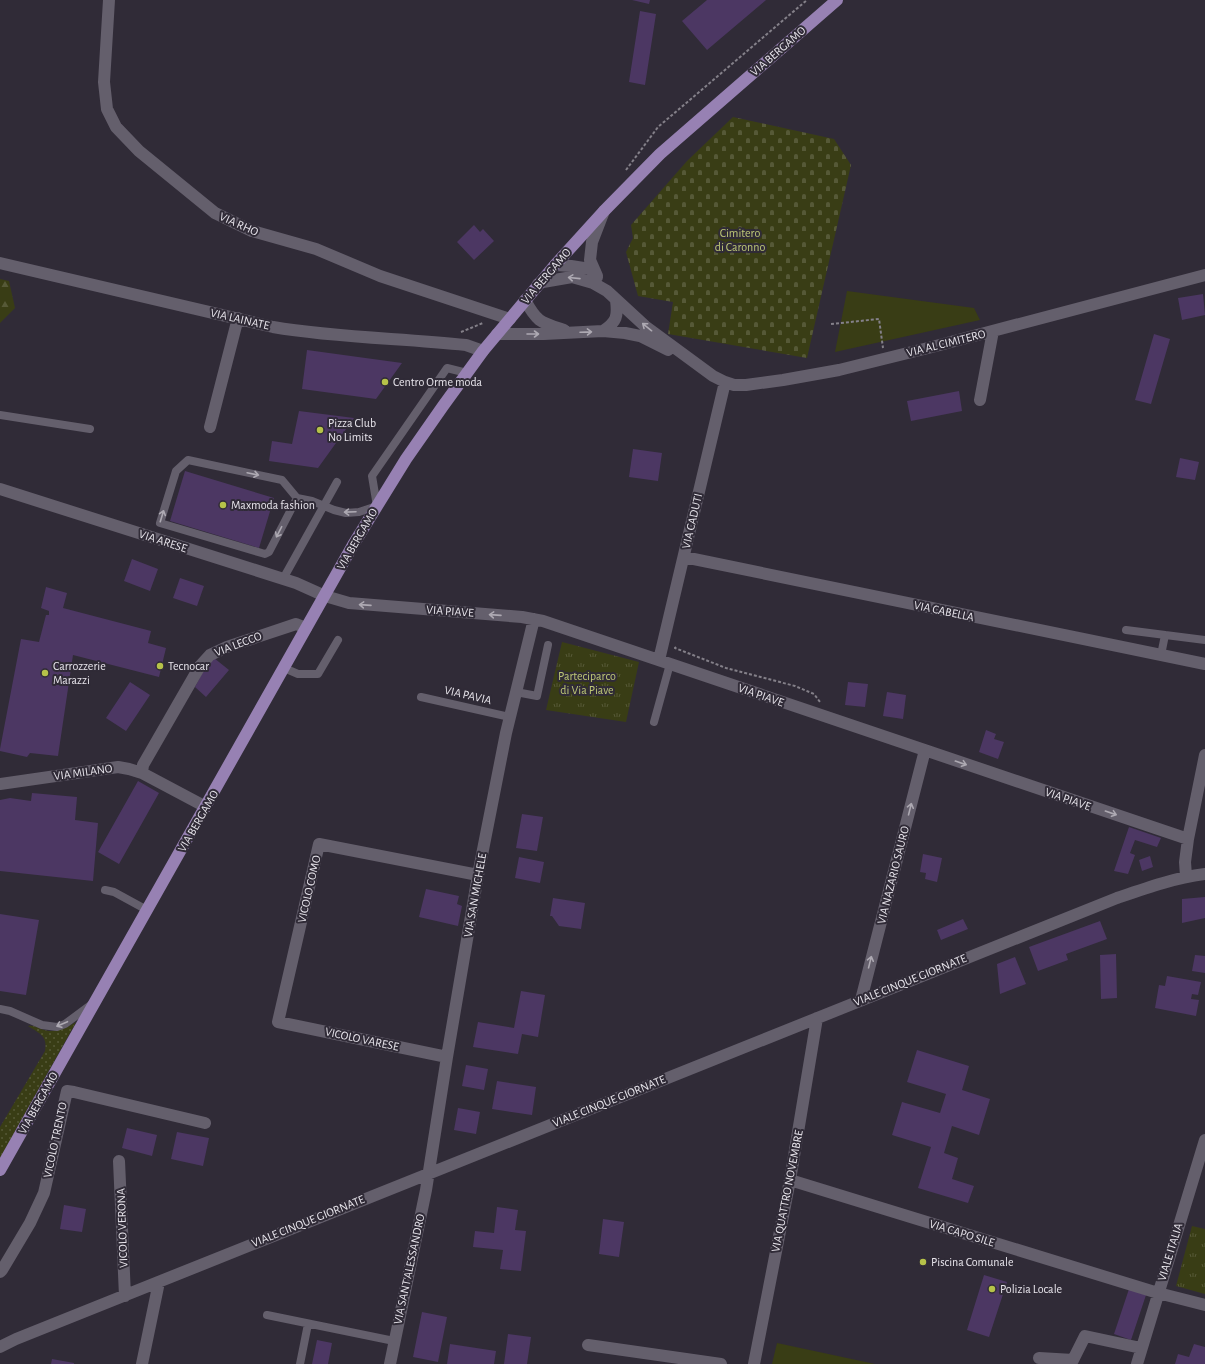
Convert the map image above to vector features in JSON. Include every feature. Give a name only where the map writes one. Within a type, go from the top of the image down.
[{"type":"main road","name":"VIA BERGAMO","points":[[0,1170],[306,628],[406,459],[443,406],[483,351],[538,284],[604,211],[660,154],[837,0]]},
{"type":"street","name":"VIA RHO","points":[[109,0],[104,82],[107,109],[116,127],[138,151],[215,213],[252,231],[316,249],[380,276],[510,319]]},
{"type":"street","points":[[604,211],[592,242],[590,260],[606,291]]},
{"type":"street","name":"VIA LAINATE","points":[[0,262],[298,332],[456,344],[474,347],[483,351]]},
{"type":"street","points":[[555,266],[571,266],[590,269],[597,276]]},
{"type":"street","name":"VIA AL CIMITERO","points":[[689,359],[713,376],[734,385],[746,385],[783,380],[825,372],[932,347],[1205,275]]},
{"type":"street","points":[[538,284],[572,277],[593,283],[606,291],[645,326],[689,359]]},
{"type":"street","points":[[525,300],[533,316],[538,320],[568,332]]},
{"type":"street","points":[[603,331],[612,326],[617,313],[616,300]]},
{"type":"street","points":[[210,427],[238,318]]},
{"type":"street","points":[[497,334],[544,334],[603,331],[625,333],[640,336],[689,359]]},
{"type":"street","points":[[980,400],[993,331]]},
{"type":"street","name":"VIA CADUTI","points":[[665,662],[684,557],[725,382]]},
{"type":"street","name":"VIA ARESE","points":[[0,489],[283,579],[325,596]]},
{"type":"street","name":"VIA CABELLA","points":[[684,557],[1205,664]]},
{"type":"street","name":"VIA PIAVE","points":[[325,596],[349,604],[534,618],[1188,839]]},
{"type":"street","name":"VIA SAN MICHELE","points":[[428,1173],[446,1057],[478,875],[510,717],[534,618]]},
{"type":"street","name":"VIA LECCO","points":[[142,773],[143,765],[200,666],[210,655],[227,647],[296,624],[306,628]]},
{"type":"street","name":"VIA NAZARIO SAURO","points":[[861,1000],[924,750]]},
{"type":"street","points":[[1186,876],[1185,862],[1188,839],[1205,755]]},
{"type":"street","name":"VIA MILANO","points":[[0,784],[118,767],[142,773],[206,807]]},
{"type":"street","name":"VICOLO COMO","points":[[278,1022],[319,844],[478,875]]},
{"type":"street","name":"VIALE CINQUE GIORNATE","points":[[0,1347],[16,1339],[428,1173],[1117,898],[1152,885],[1186,876],[1205,874]]},
{"type":"street","name":"VIA QUATTRO NOVEMBRE","points":[[754,1364],[790,1180],[817,1018]]},
{"type":"street","name":"VICOLO VARESE","points":[[278,1022],[446,1057]]},
{"type":"street","name":"VICOLO TRENTO","points":[[0,1272],[30,1223],[44,1193],[67,1091],[205,1123]]},
{"type":"street","name":"VIALE ITALIA","points":[[1137,1364],[1205,1140]]},
{"type":"street","name":"VICOLO VERONA","points":[[120,1160],[125,1296]]},
{"type":"street","name":"VIA SANT'ALESSANDRO","points":[[390,1364],[426,1190],[428,1173]]},
{"type":"street","name":"VIA CAPO SILE","points":[[790,1180],[1158,1293],[1205,1305]]},
{"type":"street","points":[[142,1364],[159,1282]]},
{"type":"street","points":[[1040,1358],[1073,1360],[1085,1336],[1141,1348]]},
{"type":"street","name":"VIALE CINQUE GIORNATE","points":[[0,1341],[16,1339]]},
{"type":"street","points":[[588,1345],[721,1364]]},
{"type":"lane","points":[[297,498],[269,552],[265,554],[160,523],[176,471],[188,460],[282,480],[297,498],[312,500],[334,510],[346,513],[359,512],[377,506],[372,476],[447,368],[467,373]]},
{"type":"lane","points":[[0,415],[90,429]]},
{"type":"lane","points":[[283,579],[337,482]]},
{"type":"lane","points":[[1126,630],[1205,640]]},
{"type":"lane","points":[[1162,655],[1165,635]]},
{"type":"lane","points":[[284,668],[298,674],[318,674],[338,640]]},
{"type":"lane","points":[[516,692],[537,696],[548,645]]},
{"type":"lane","points":[[654,722],[665,662]]},
{"type":"lane","name":"VIA PAVIA","points":[[421,697],[510,717]]},
{"type":"lane","points":[[105,890],[114,892],[147,910]]},
{"type":"lane","points":[[0,1009],[10,1011],[42,1025],[57,1026],[65,1024],[94,1003]]},
{"type":"lane","points":[[267,1315],[394,1342]]},
{"type":"lane","points":[[300,1364],[308,1324]]},
{"type":"path","points":[[622,175],[658,128],[807,0]]},
{"type":"path","points":[[460,332],[473,328],[496,314]]},
{"type":"path","points":[[831,324],[879,319],[883,349]]},
{"type":"path","points":[[677,641],[675,648],[697,657],[726,668],[795,686],[814,694],[819,700],[822,708],[821,715]]},
{"type":"green space","name":"Cimitero di Caronno","points":[[733,117],[834,139],[851,165],[807,358],[668,334],[673,302],[638,296],[626,252],[633,238],[631,225],[687,161]]},
{"type":"green space","points":[[0,279],[9,281],[15,308],[0,323]]},
{"type":"green space","points":[[847,291],[974,308],[980,320],[835,352]]},
{"type":"green space","name":"Parteciparco di Via Piave","points":[[562,642],[639,662],[626,722],[546,710]]},
{"type":"green space","points":[[76,1022],[0,1158],[0,1127],[45,1051],[46,1046],[44,1038],[28,1026],[55,1031],[64,1029]]},
{"type":"green space","points":[[1192,1226],[1205,1229],[1205,1294],[1176,1286]]},
{"type":"green space","points":[[777,1343],[875,1364],[772,1364]]},
{"type":"building","points":[[632,0],[650,0],[649,4]]},
{"type":"building","points":[[707,0],[766,0],[707,50],[682,21]]},
{"type":"building","points":[[640,11],[656,14],[645,85],[629,82]]},
{"type":"building","points":[[474,225],[480,232],[483,229],[494,241],[474,260],[457,242]]},
{"type":"building","points":[[1203,294],[1205,315],[1182,320],[1178,298]]},
{"type":"building","points":[[1154,334],[1170,339],[1151,404],[1135,400]]},
{"type":"building","points":[[307,350],[402,363],[376,399],[302,389]]},
{"type":"building","points":[[959,391],[962,411],[911,421],[907,401]]},
{"type":"building","name":"Pizza Club No Limits","points":[[299,411],[354,418],[318,468],[269,461],[272,441],[292,444]]},
{"type":"building","points":[[633,449],[662,453],[658,481],[629,477]]},
{"type":"building","points":[[1180,458],[1199,462],[1195,480],[1176,477]]},
{"type":"building","points":[[185,471],[274,498],[259,548],[170,521]]},
{"type":"building","points":[[132,559],[158,569],[150,591],[124,581]]},
{"type":"building","points":[[180,578],[204,586],[197,606],[173,598]]},
{"type":"building","points":[[46,587],[67,593],[63,608],[151,631],[148,643],[166,648],[159,677],[73,655],[58,756],[30,753],[27,757],[0,751],[0,749],[21,639],[39,642],[46,615],[49,615],[49,611],[41,608]]},
{"type":"building","points":[[214,658],[229,670],[206,697],[195,687],[204,670]]},
{"type":"building","points":[[130,682],[150,695],[126,731],[106,718]]},
{"type":"building","points":[[848,682],[868,684],[865,707],[845,705]]},
{"type":"building","points":[[887,692],[906,695],[903,719],[883,716]]},
{"type":"building","points":[[986,730],[996,734],[994,739],[1004,742],[998,759],[979,752]]},
{"type":"building","points":[[138,781],[159,793],[119,864],[98,852]]},
{"type":"building","points":[[32,793],[77,797],[75,820],[98,823],[93,881],[0,871],[0,800],[10,798],[31,801]]},
{"type":"building","points":[[522,814],[543,817],[537,851],[516,848]]},
{"type":"building","points":[[1129,827],[1161,838],[1157,847],[1135,840],[1130,853],[1135,855],[1128,874],[1114,871]]},
{"type":"building","points":[[923,854],[942,858],[937,882],[925,879],[926,873],[920,872]]},
{"type":"building","points":[[1150,856],[1153,867],[1142,871],[1139,860]]},
{"type":"building","points":[[519,857],[544,862],[540,883],[515,878]]},
{"type":"building","points":[[426,889],[459,896],[457,904],[462,906],[458,926],[419,917]]},
{"type":"building","points":[[1205,897],[1205,918],[1182,923],[1182,899]]},
{"type":"building","points":[[553,898],[585,903],[581,929],[559,926],[552,916],[550,916]]},
{"type":"building","points":[[0,914],[39,920],[26,995],[0,991]]},
{"type":"building","points":[[963,919],[968,929],[941,940],[937,930]]},
{"type":"building","points":[[1100,921],[1107,939],[1066,954],[1068,960],[1038,971],[1029,947]]},
{"type":"building","points":[[1116,954],[1117,998],[1101,999],[1100,955]]},
{"type":"building","points":[[1195,955],[1205,956],[1205,973],[1192,971]]},
{"type":"building","points":[[1015,957],[1026,984],[1000,994],[997,964]]},
{"type":"building","points":[[1167,976],[1201,982],[1198,995],[1192,994],[1191,999],[1199,1000],[1196,1016],[1155,1008],[1159,985],[1165,986]]},
{"type":"building","points":[[521,991],[545,995],[538,1037],[522,1034],[518,1054],[473,1047],[478,1022],[514,1028]]},
{"type":"building","points":[[917,1050],[969,1066],[962,1090],[990,1099],[979,1135],[952,1126],[944,1153],[958,1158],[952,1179],[974,1186],[968,1203],[918,1188],[931,1147],[892,1135],[902,1102],[940,1113],[946,1094],[907,1082]]},
{"type":"building","points":[[466,1065],[488,1069],[484,1090],[462,1086]]},
{"type":"building","points":[[497,1081],[536,1087],[532,1115],[492,1109]]},
{"type":"building","points":[[458,1108],[480,1112],[476,1134],[454,1130]]},
{"type":"building","points":[[127,1128],[157,1135],[152,1156],[122,1148]]},
{"type":"building","points":[[177,1132],[209,1138],[203,1166],[171,1159]]},
{"type":"building","points":[[64,1205],[86,1209],[82,1232],[60,1229]]},
{"type":"building","points":[[497,1207],[518,1210],[515,1230],[526,1231],[521,1271],[500,1269],[503,1250],[473,1247],[475,1231],[494,1233]]},
{"type":"building","points":[[603,1219],[624,1222],[619,1257],[599,1254]]},
{"type":"building","points":[[984,1275],[1007,1282],[989,1337],[967,1330]]},
{"type":"building","points":[[1129,1289],[1146,1295],[1131,1340],[1114,1334]]},
{"type":"building","points":[[422,1312],[447,1317],[438,1362],[413,1357]]},
{"type":"building","points":[[508,1334],[531,1337],[527,1364],[504,1364]]},
{"type":"building","points":[[317,1340],[332,1343],[328,1364],[312,1364]]},
{"type":"building","points":[[450,1344],[496,1351],[494,1364],[447,1364]]},
{"type":"building","points":[[1194,1344],[1205,1347],[1205,1364],[1175,1364],[1178,1354],[1189,1357]]},
{"type":"building","points":[[52,1359],[74,1363],[74,1364],[51,1364]]},
{"type":"place","name":"Centro Orme moda","points":[[385,382]]},
{"type":"place","name":"Pizza Club No Limits","points":[[320,430]]},
{"type":"place","name":"Maxmoda fashion","points":[[223,505]]},
{"type":"place","name":"Tecnocar","points":[[160,666]]},
{"type":"place","name":"Carrozzerie Marazzi","points":[[45,673]]},
{"type":"place","name":"Piscina Comunale","points":[[923,1262]]},
{"type":"place","name":"Polizia Locale","points":[[992,1289]]}]
